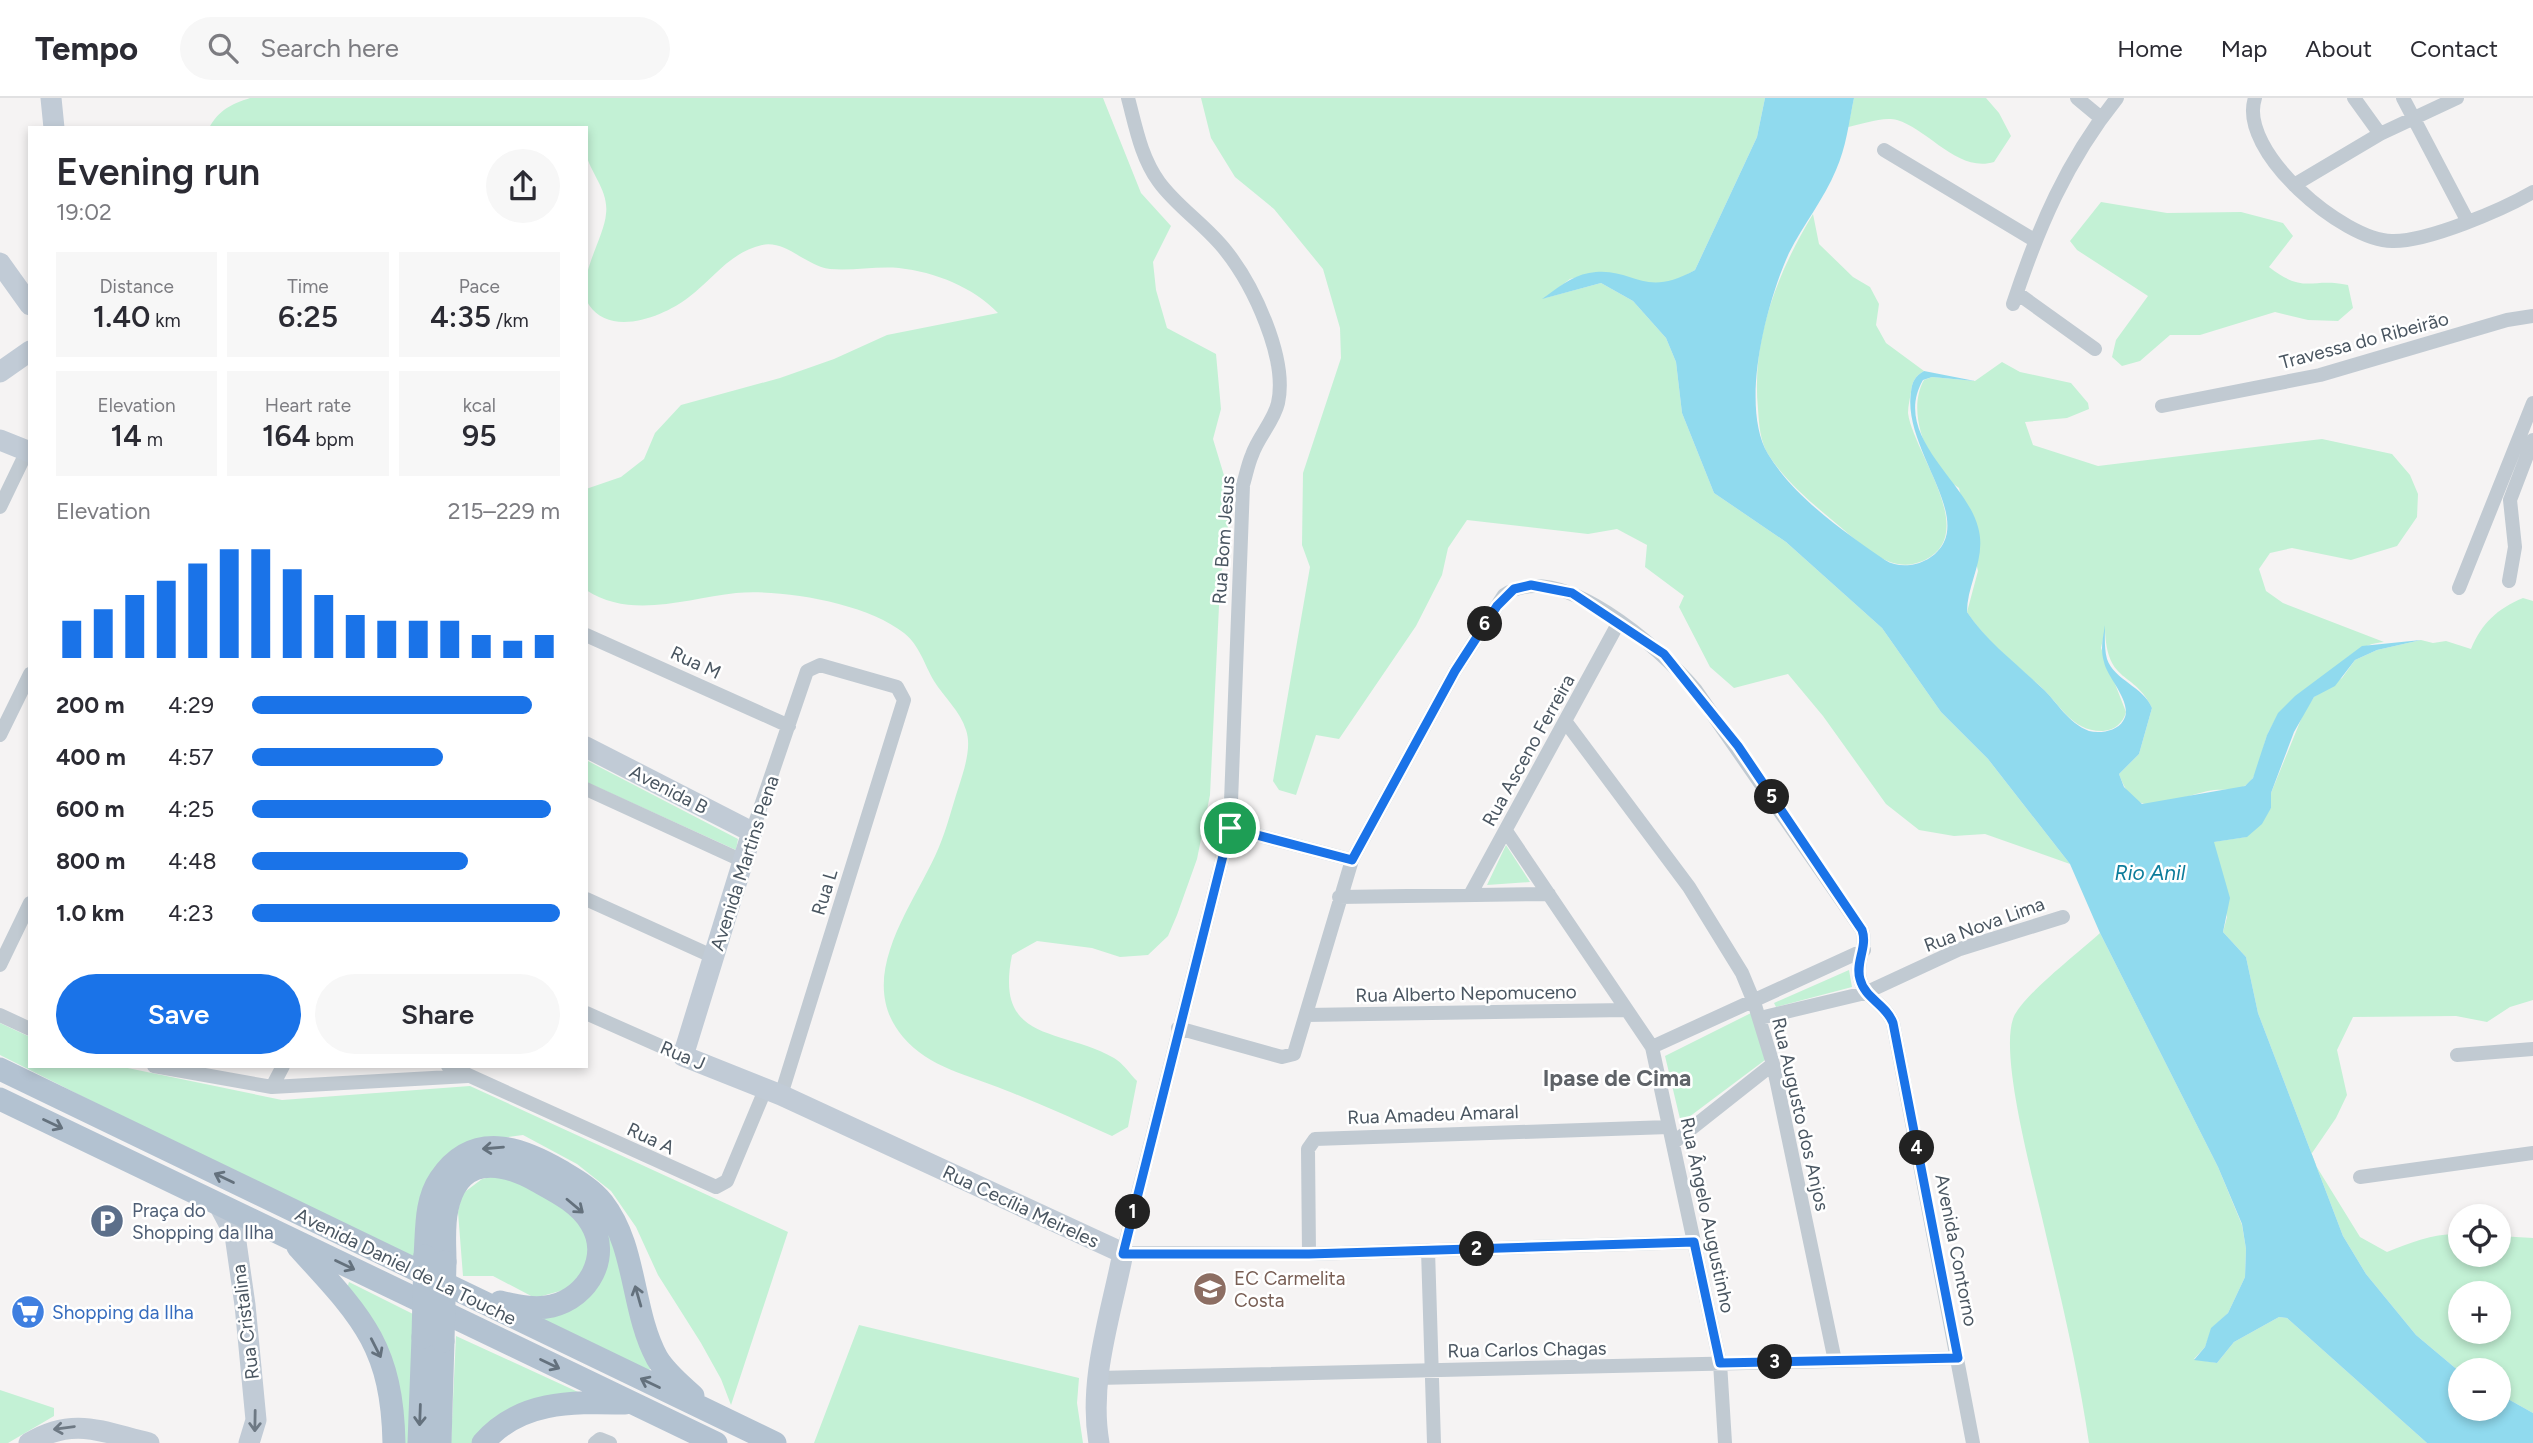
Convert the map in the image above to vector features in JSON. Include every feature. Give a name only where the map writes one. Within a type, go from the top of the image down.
[{"type":"main road","name":"Avenida Daniel de La Touche","points":[[0,1069],[775,1443]]},
{"type":"main road","name":"Avenida Daniel de La Touche","points":[[0,1098],[716,1443]]},
{"type":"main road","points":[[440,1443],[433,1339],[435,1259],[428,1206],[439,1180],[449,1167],[475,1150],[491,1147],[508,1147],[530,1153],[580,1182],[603,1202],[620,1233],[657,1358],[711,1413]]},
{"type":"main road","points":[[435,1259],[450,1196],[463,1177],[484,1167],[512,1168],[576,1205],[597,1234],[599,1258],[588,1282],[572,1297],[553,1306],[528,1307],[464,1293]]},
{"type":"main road","points":[[288,1237],[353,1309],[374,1343],[388,1381],[394,1443]]},
{"type":"main road","points":[[419,1443],[433,1339]]},
{"type":"main road","points":[[483,1443],[510,1419],[536,1408],[581,1402],[633,1403]]},
{"type":"street","points":[[51,98],[54,126]]},
{"type":"street","name":"Rua Bom Jesus","points":[[1123,1254],[1230,828],[1242,485],[1252,454],[1278,404],[1278,358],[1235,264],[1224,249],[1176,203],[1148,163],[1128,98]]},
{"type":"street","points":[[2077,98],[2101,118]]},
{"type":"street","points":[[2095,349],[2015,298],[2034,240],[2068,168],[2117,98]]},
{"type":"street","points":[[2255,98],[2256,125],[2272,157],[2294,185],[2341,223],[2387,242],[2402,242],[2434,233],[2533,192]]},
{"type":"street","points":[[2354,98],[2380,134]]},
{"type":"street","points":[[2403,98],[2467,220]]},
{"type":"street","points":[[2294,185],[2380,134],[2457,98]]},
{"type":"street","points":[[1884,150],[2034,240]]},
{"type":"street","points":[[0,262],[28,302]]},
{"type":"street","name":"Travessa do Ribeirão","points":[[2162,406],[2320,375],[2507,320],[2533,316]]},
{"type":"street","points":[[0,372],[28,352]]},
{"type":"street","points":[[2459,588],[2533,403]]},
{"type":"street","points":[[0,440],[28,452]]},
{"type":"street","points":[[2509,581],[2515,547],[2510,500],[2533,440]]},
{"type":"street","points":[[0,507],[28,454]]},
{"type":"street","points":[[1178,1028],[1282,1057],[1294,1054],[1352,860],[1455,671],[1504,595],[1514,589],[1531,585],[1572,593],[1619,622],[1664,654],[1695,689],[1862,930],[1864,950],[1858,972],[1865,993]]},
{"type":"street","name":"Rua Asceno Ferreira","points":[[1470,895],[1619,622]]},
{"type":"street","name":"Rua M","points":[[588,636],[789,726]]},
{"type":"street","name":"Rua L","points":[[773,1092],[904,700],[897,687],[820,665],[807,671]]},
{"type":"street","name":"Avenida Martins Pena","points":[[684,1056],[752,832],[807,671]]},
{"type":"street","points":[[0,735],[28,678]]},
{"type":"street","name":"Rua Augusto dos Anjos","points":[[1565,721],[1689,887],[1742,973],[1760,1018],[1773,1064],[1835,1361]]},
{"type":"street","name":"Avenida B","points":[[588,748],[752,832]]},
{"type":"street","points":[[588,790],[743,861]]},
{"type":"street","points":[[1230,828],[1352,860]]},
{"type":"street","name":"Rua Ângelo Augustinho","points":[[1506,831],[1652,1047],[1720,1363],[1725,1443]]},
{"type":"street","points":[[1339,897],[1549,894]]},
{"type":"street","points":[[588,899],[714,957]]},
{"type":"street","points":[[0,965],[28,907]]},
{"type":"street","name":"Rua Nova Lima","points":[[1760,1018],[1865,993],[1960,949],[2063,916]]},
{"type":"street","points":[[1652,1047],[1864,950]]},
{"type":"street","name":"Avenida Contorno","points":[[1865,993],[1886,1011],[1893,1023],[1973,1443]]},
{"type":"street","name":"Rua Alberto Nepomuceno","points":[[1306,1015],[1627,1010]]},
{"type":"street","name":"Rua J","points":[[588,1014],[773,1092]]},
{"type":"street","points":[[0,1015],[28,1028]]},
{"type":"street","points":[[2457,1055],[2533,1049]]},
{"type":"street","points":[[1673,1143],[1773,1064]]},
{"type":"street","name":"Rua A","points":[[173,1068],[272,1087],[469,1076]]},
{"type":"street","points":[[272,1087],[282,1068]]},
{"type":"street","points":[[386,1080],[392,1068]]},
{"type":"street","name":"Rua A","points":[[452,1068],[716,1187],[727,1181],[773,1092]]},
{"type":"street","name":"Rua Cecília Meireles","points":[[773,1092],[1123,1254],[1309,1254],[1694,1242]]},
{"type":"street","name":"Rua Amadeu Amaral","points":[[1309,1254],[1308,1149],[1315,1139],[1670,1127]]},
{"type":"street","points":[[2360,1177],[2533,1153]]},
{"type":"street","name":"Rua Cristalina","points":[[218,1203],[235,1235],[245,1305],[256,1420],[249,1443]]},
{"type":"street","points":[[1427,1250],[1434,1443]]},
{"type":"street","points":[[1099,1443],[1095,1404],[1097,1378],[1123,1254]]},
{"type":"street","name":"Rua Carlos Chagas","points":[[1097,1378],[1958,1358]]},
{"type":"street","points":[[29,1443],[55,1429],[78,1427],[96,1436],[149,1443]]},
{"type":"green space","points":[[250,98],[1103,98],[1141,193],[1171,226],[1153,262],[1156,290],[1167,328],[1216,354],[1221,409],[1213,439],[1226,482],[1228,526],[1220,585],[1210,795],[1197,859],[1177,915],[1168,936],[1148,955],[1120,957],[1092,948],[1037,941],[1012,955],[1009,984],[1013,1004],[1022,1019],[1036,1028],[1114,1058],[1137,1081],[1128,1127],[1112,1136],[1032,1101],[950,1070],[913,1048],[889,1014],[884,990],[886,965],[893,940],[942,840],[963,773],[968,744],[960,717],[934,681],[918,649],[904,633],[888,623],[847,606],[800,596],[736,593],[660,605],[641,605],[622,604],[588,591],[588,488],[621,477],[644,459],[655,433],[681,405],[780,378],[834,359],[887,335],[998,313],[965,288],[940,277],[913,270],[890,268],[830,269],[771,244],[740,254],[689,297],[666,311],[638,321],[611,320],[599,315],[588,303],[588,270],[604,224],[606,206],[588,159],[588,126],[210,126],[226,108]]},
{"type":"green space","points":[[1201,98],[1765,98],[1757,137],[1695,270],[1676,281],[1652,284],[1600,272],[1570,279],[1545,298],[1601,283],[1633,301],[1666,338],[1676,362],[1682,413],[1714,493],[1786,542],[1882,628],[1941,712],[1988,759],[2070,864],[1985,834],[1954,836],[1919,830],[1886,804],[1823,716],[1788,674],[1734,688],[1710,667],[1679,607],[1684,596],[1645,567],[1647,545],[1617,529],[1588,534],[1467,520],[1448,548],[1442,575],[1416,626],[1339,739],[1316,735],[1296,795],[1279,790],[1273,781],[1310,567],[1302,545],[1303,473],[1341,358],[1340,328],[1323,269],[1274,209],[1235,177],[1211,138]]},
{"type":"green space","points":[[1854,98],[1986,98],[1999,113],[2011,136],[1994,162],[1981,164],[1968,161],[1897,120],[1879,120],[1848,127]]},
{"type":"green space","points":[[2101,202],[2167,213],[2241,212],[2283,223],[2293,236],[2269,267],[2300,283],[2348,285],[2353,308],[2338,321],[2308,320],[2275,312],[2200,335],[2170,335],[2140,361],[2122,366],[2112,357],[2116,340],[2148,296],[2077,250],[2070,241]]},
{"type":"green space","points":[[1813,214],[1819,244],[1853,277],[1870,287],[1879,304],[1876,325],[1886,343],[1924,371],[1913,382],[1908,413],[1912,429],[1939,491],[1945,512],[1946,531],[1940,548],[1925,560],[1914,564],[1904,565],[1885,560],[1859,543],[1796,488],[1776,466],[1763,444],[1757,383],[1763,331],[1778,282]]},
{"type":"green space","points":[[2002,362],[2020,372],[2071,383],[2088,403],[2089,409],[2067,418],[2025,422],[2033,445],[2098,466],[2322,439],[2392,454],[2410,475],[2418,494],[2417,517],[2397,546],[2351,560],[2292,548],[2270,553],[2259,569],[2266,591],[2283,603],[2384,642],[2356,651],[2289,703],[2269,731],[2255,775],[2243,787],[2206,791],[2157,804],[2137,801],[2127,791],[2119,774],[2139,754],[2152,708],[2145,696],[2116,669],[2107,648],[2105,630],[2101,648],[2126,712],[2118,725],[2103,731],[2083,727],[2067,716],[2040,686],[1992,642],[1967,612],[1978,571],[1959,488],[1938,468],[1923,439],[1917,408],[1919,393],[1924,380],[1932,377],[1975,381]]},
{"type":"green space","points":[[2523,598],[2533,601],[2533,1000],[2510,1007],[2487,1022],[2456,1016],[2353,1017],[2337,1050],[2347,1095],[2336,1118],[2312,1154],[2258,1013],[2246,957],[2223,932],[2227,917],[2213,842],[2246,837],[2271,808],[2271,793],[2304,712],[2314,697],[2342,678],[2355,660],[2377,650],[2421,640],[2433,643],[2446,641],[2471,649],[2485,624],[2498,612]]},
{"type":"green space","points":[[588,761],[738,839],[736,850],[588,783]]},
{"type":"green space","points":[[1506,845],[1530,882],[1487,885]]},
{"type":"green space","points":[[2100,933],[2218,1167],[2242,1225],[2246,1249],[2245,1277],[2228,1313],[2212,1328],[2205,1347],[2194,1359],[2217,1363],[2234,1342],[2279,1317],[2287,1318],[2427,1443],[2089,1443],[2070,1341],[2021,1127],[2011,1064],[2010,1038],[2013,1019],[2027,999]]},
{"type":"green space","points":[[1849,970],[1852,987],[1776,1007],[1774,1003]]},
{"type":"green space","points":[[1753,1012],[1765,1060],[1681,1123],[1665,1056]]},
{"type":"green space","points":[[0,1023],[28,1036],[28,1068],[128,1068],[282,1100],[470,1086],[788,1232],[731,1405],[721,1379],[658,1275],[636,1227],[611,1191],[577,1164],[523,1135],[469,1142],[420,1266],[0,1055]]},
{"type":"green space","points":[[2317,1167],[2360,1237],[2387,1252],[2448,1234],[2448,1267],[2511,1267],[2511,1237],[2533,1238],[2533,1413],[2511,1401],[2511,1358],[2448,1358],[2448,1362],[2416,1335],[2366,1274],[2343,1236]]},
{"type":"green space","points":[[504,1174],[567,1207],[589,1235],[589,1265],[567,1289],[535,1298],[493,1276],[463,1276],[458,1212],[462,1194],[482,1179]]},
{"type":"green space","points":[[601,1210],[654,1365],[647,1372],[542,1321],[543,1315],[582,1300]]},
{"type":"green space","points":[[349,1282],[413,1314],[414,1443],[401,1443],[346,1292]]},
{"type":"green space","points":[[859,1325],[1079,1378],[1077,1403],[1083,1443],[814,1443]]},
{"type":"green space","points":[[456,1336],[578,1392],[540,1400],[471,1443],[451,1443]]},
{"type":"green space","points":[[0,1390],[54,1408],[54,1416],[8,1443],[0,1443]]},
{"type":"water","name":"Rio Anil","points":[[1765,98],[1854,98],[1839,162],[1826,191],[1789,253],[1765,325],[1759,353],[1756,409],[1760,433],[1768,454],[1791,485],[1853,538],[1893,564],[1918,563],[1939,549],[1944,542],[1947,527],[1939,492],[1915,432],[1911,412],[1912,385],[1916,377],[1924,371],[1975,381],[1932,377],[1923,380],[1916,400],[1916,420],[1923,439],[1971,509],[1978,527],[1980,549],[1967,612],[1993,643],[2042,688],[2069,718],[2093,732],[2117,727],[2126,714],[2123,699],[2103,657],[2105,625],[2107,659],[2116,673],[2143,694],[2152,708],[2139,754],[2119,774],[2124,787],[2142,804],[2245,786],[2253,778],[2267,735],[2278,713],[2295,696],[2362,646],[2421,640],[2377,650],[2355,660],[2335,686],[2314,697],[2294,732],[2271,793],[2271,808],[2262,824],[2247,837],[2214,842],[2230,898],[2223,932],[2246,957],[2258,1013],[2343,1236],[2366,1274],[2416,1335],[2448,1362],[2448,1421],[2511,1421],[2511,1401],[2533,1413],[2533,1443],[2427,1443],[2287,1318],[2279,1317],[2234,1342],[2217,1363],[2194,1360],[2205,1347],[2211,1328],[2228,1313],[2245,1277],[2246,1249],[2242,1224],[2218,1167],[2100,933],[2070,864],[1988,759],[1941,712],[1882,628],[1786,542],[1714,493],[1682,413],[1676,362],[1666,338],[1633,301],[1601,283],[1542,299],[1570,280],[1589,273],[1616,273],[1638,280],[1662,282],[1695,270],[1757,137]]},
{"type":"place","name":"Praça do Shopping da Ilha","points":[[107,1221]]},
{"type":"place","name":"EC Carmelita Costa","points":[[1210,1289]]},
{"type":"place","name":"Shopping da Ilha","points":[[28,1312]]},
{"type":"district","name":"Ipase de Cima","points":[[1617,1078]]},
{"type":"route","points":[[1531,585],[1547,586],[1572,593],[1664,654],[1695,689],[1738,746],[1862,930],[1865,942],[1858,972],[1865,993],[1891,1016],[1893,1023],[1958,1358],[1720,1363],[1694,1242],[1309,1254],[1123,1254],[1230,828],[1352,860],[1455,671],[1504,595],[1514,589],[1531,585]]}]
